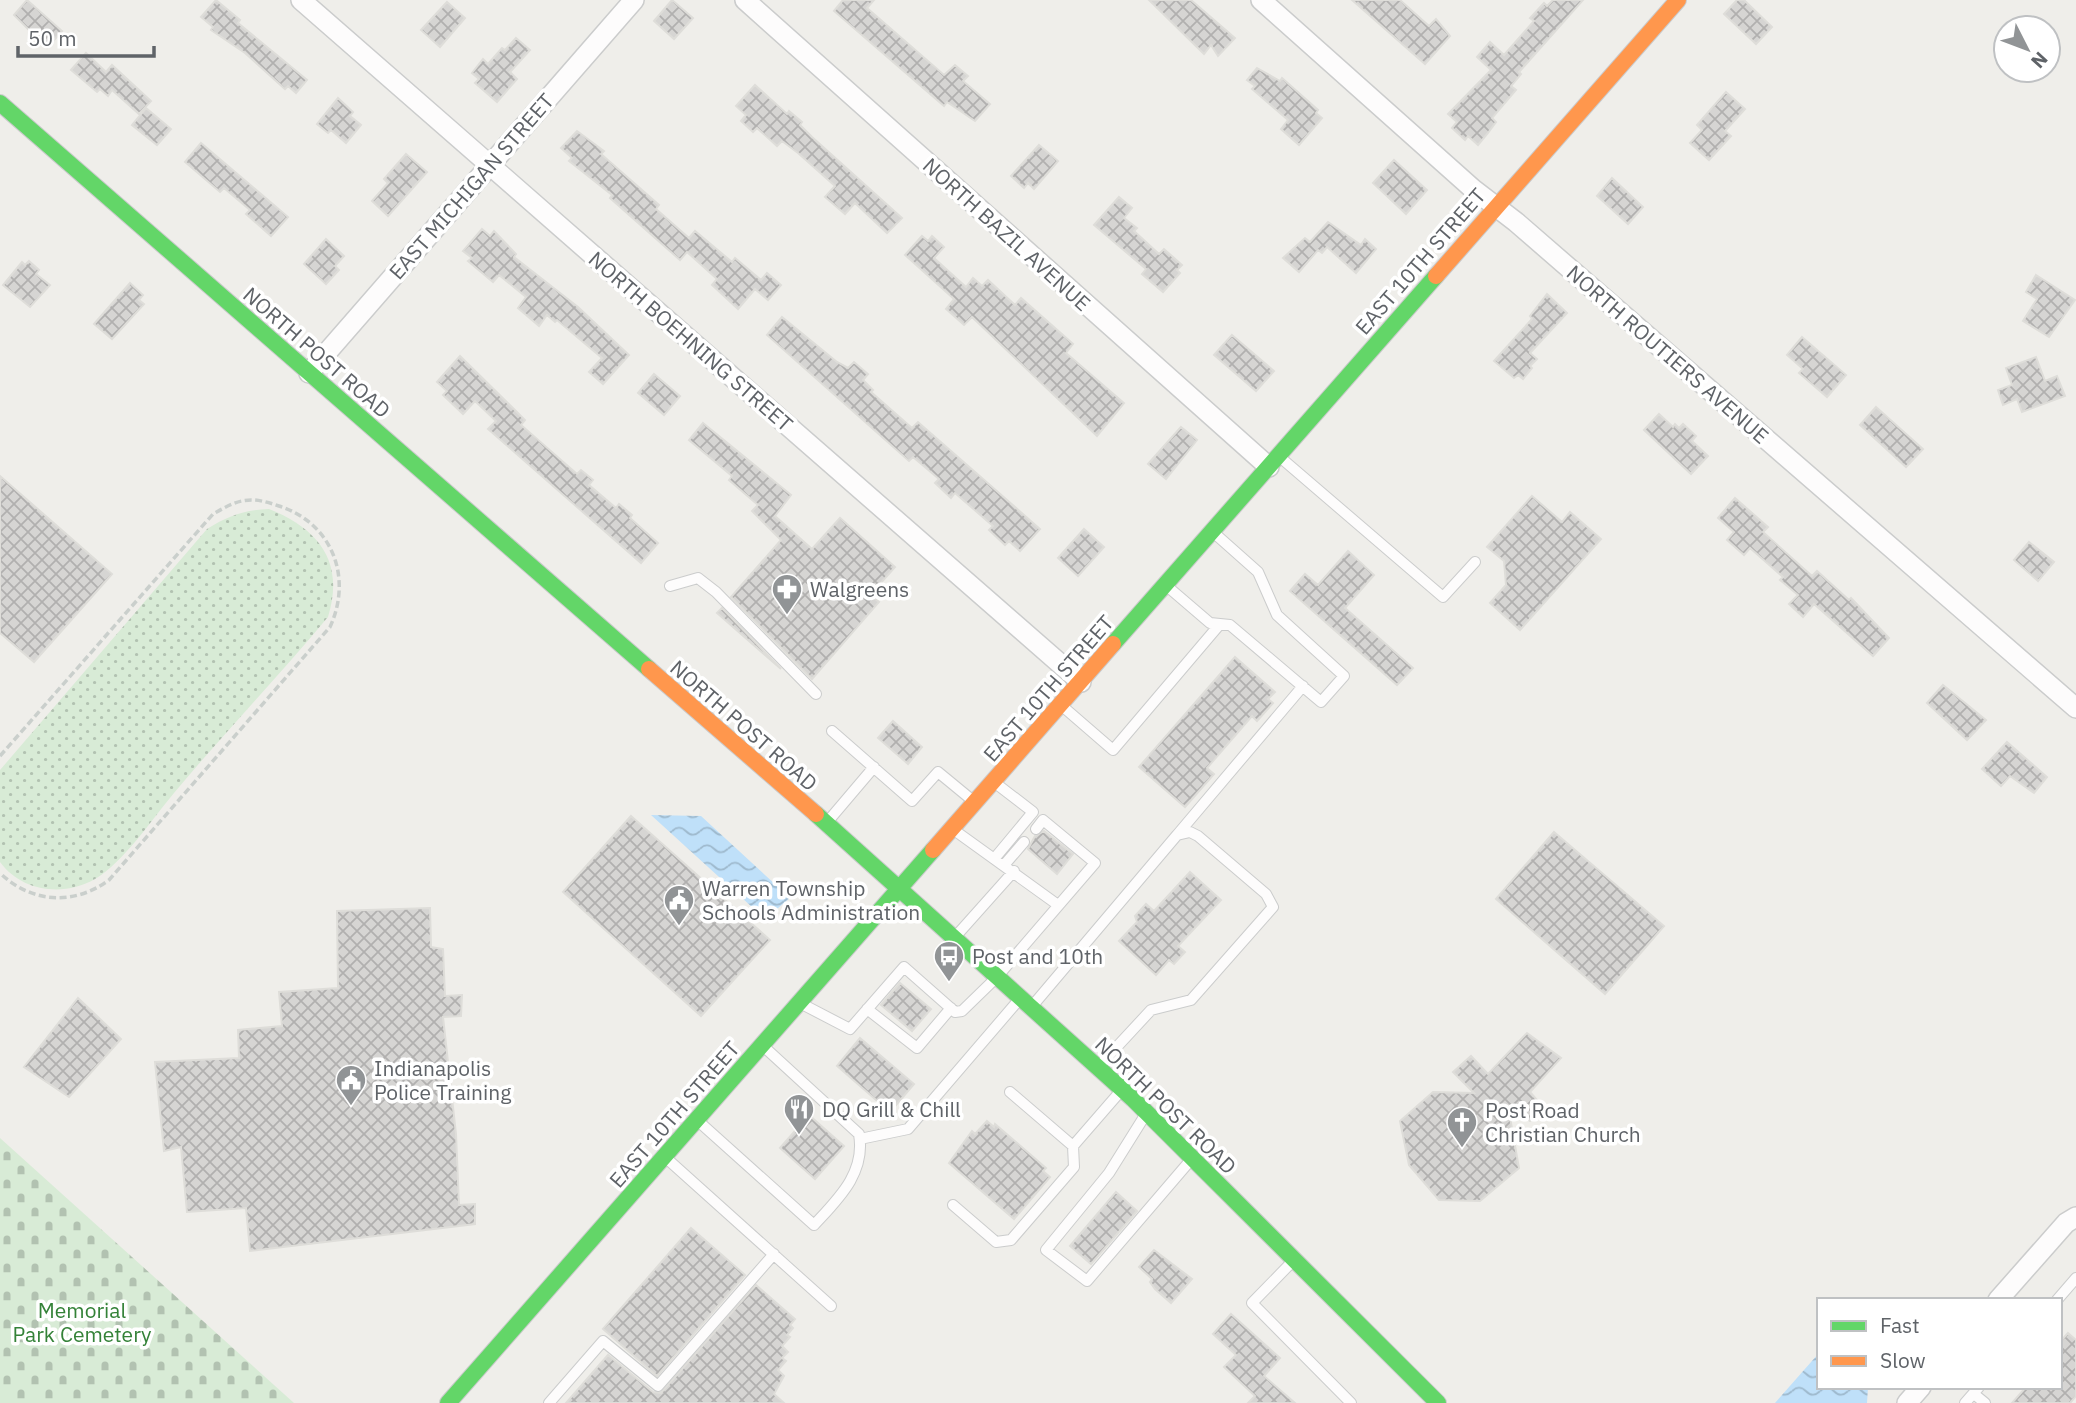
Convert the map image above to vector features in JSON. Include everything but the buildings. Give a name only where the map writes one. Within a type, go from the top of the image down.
[{"type":"main road","name":"EAST 10TH STREET","points":[[448,1403],[1678,0]]},
{"type":"main road","name":"NORTH POST ROAD","points":[[0,103],[826,823],[1122,1090],[1293,1260],[1426,1399]]},
{"type":"street","name":"NORTH BOEHNING STREET","points":[[301,0],[1081,682]]},
{"type":"street","name":"EAST MICHIGAN STREET","points":[[309,373],[634,0]]},
{"type":"street","name":"NORTH BAZIL AVENUE","points":[[745,0],[1273,461]]},
{"type":"street","name":"NORTH ROUTIERS AVENUE","points":[[1261,0],[2076,708]]},
{"type":"street","points":[[2000,1298],[2066,1223],[2076,1217]]},
{"type":"lane","points":[[1273,461],[1443,597],[1475,562]]},
{"type":"lane","points":[[1166,585],[1210,623],[1230,625],[1321,702],[1344,676],[1276,615],[1258,572],[1212,532]]},
{"type":"lane","points":[[670,586],[698,579],[716,592],[816,694]]},
{"type":"lane","points":[[1061,705],[1113,750],[1220,624]]},
{"type":"lane","points":[[860,1139],[908,1129],[1177,835],[1303,686]]},
{"type":"lane","points":[[832,731],[912,801],[938,772],[975,802]]},
{"type":"lane","points":[[826,823],[874,767]]},
{"type":"lane","points":[[800,1003],[850,1029],[904,967],[951,1009],[962,1011],[997,977],[1095,863],[994,781]]},
{"type":"lane","points":[[993,859],[1034,812]]},
{"type":"lane","points":[[1036,829],[1043,820]]},
{"type":"lane","points":[[952,829],[993,859],[1005,864],[1058,905]]},
{"type":"lane","points":[[1097,1068],[1151,1010],[1191,1000],[1273,907],[1266,894],[1198,836],[1190,832],[1177,835]]},
{"type":"lane","points":[[1005,864],[1024,842]]},
{"type":"lane","points":[[954,939],[1014,872]]},
{"type":"lane","points":[[867,1009],[917,1048],[951,1009]]},
{"type":"lane","points":[[697,1119],[814,1225],[850,1185],[858,1164],[859,1134],[762,1045]]},
{"type":"lane","points":[[953,1205],[996,1242],[1004,1243],[1074,1167],[1073,1146],[1122,1090]]},
{"type":"lane","points":[[1010,1092],[1073,1146]]},
{"type":"lane","points":[[1146,1113],[1110,1173],[1046,1250],[1087,1281],[1191,1158]]},
{"type":"lane","points":[[664,1157],[831,1306]]},
{"type":"lane","points":[[549,1403],[603,1341],[657,1386],[774,1254]]},
{"type":"lane","points":[[1293,1260],[1252,1303],[1352,1403]]},
{"type":"lane","points":[[2059,1298],[2076,1278]]},
{"type":"lane","points":[[1965,1403],[1977,1390],[1985,1403]]},
{"type":"path","points":[[0,755],[213,513],[242,501],[258,500],[294,510],[320,530],[339,565],[340,600],[330,626],[109,880],[89,893],[59,899],[15,887],[0,873]]},
{"type":"green space","points":[[269,509],[302,527],[324,550],[333,580],[328,617],[106,872],[83,885],[70,888],[44,888],[20,880],[0,862],[0,770],[207,529],[236,514]]},
{"type":"green space","name":"Memorial Park Cemetery","points":[[0,1138],[294,1403],[0,1403]]},
{"type":"water","points":[[651,815],[701,816],[790,898],[765,919]]},
{"type":"water","points":[[1817,1355],[1817,1389],[1868,1389],[1867,1403],[1775,1403]]},
{"type":"traffic: fast","points":[[0,103],[649,669]]},
{"type":"traffic: fast","points":[[1113,644],[1436,276]]},
{"type":"traffic: fast","points":[[816,814],[1133,1099],[1438,1403]]},
{"type":"traffic: fast","points":[[448,1403],[933,850]]},
{"type":"traffic: slow","points":[[1436,276],[1678,0]]},
{"type":"traffic: slow","points":[[933,850],[1113,644]]},
{"type":"traffic: slow","points":[[649,669],[816,814]]},
{"type":"place","name":"Walgreens","points":[[787,616]]},
{"type":"place","name":"Warren Township Schools Administration","points":[[679,927]]},
{"type":"place","name":"Post and 10th","points":[[949,983]]},
{"type":"place","name":"Indianapolis Police Training","points":[[351,1107]]},
{"type":"place","name":"DQ Grill & Chill","points":[[799,1136]]},
{"type":"place","name":"Post Road Christian Church","points":[[1462,1149]]}]
